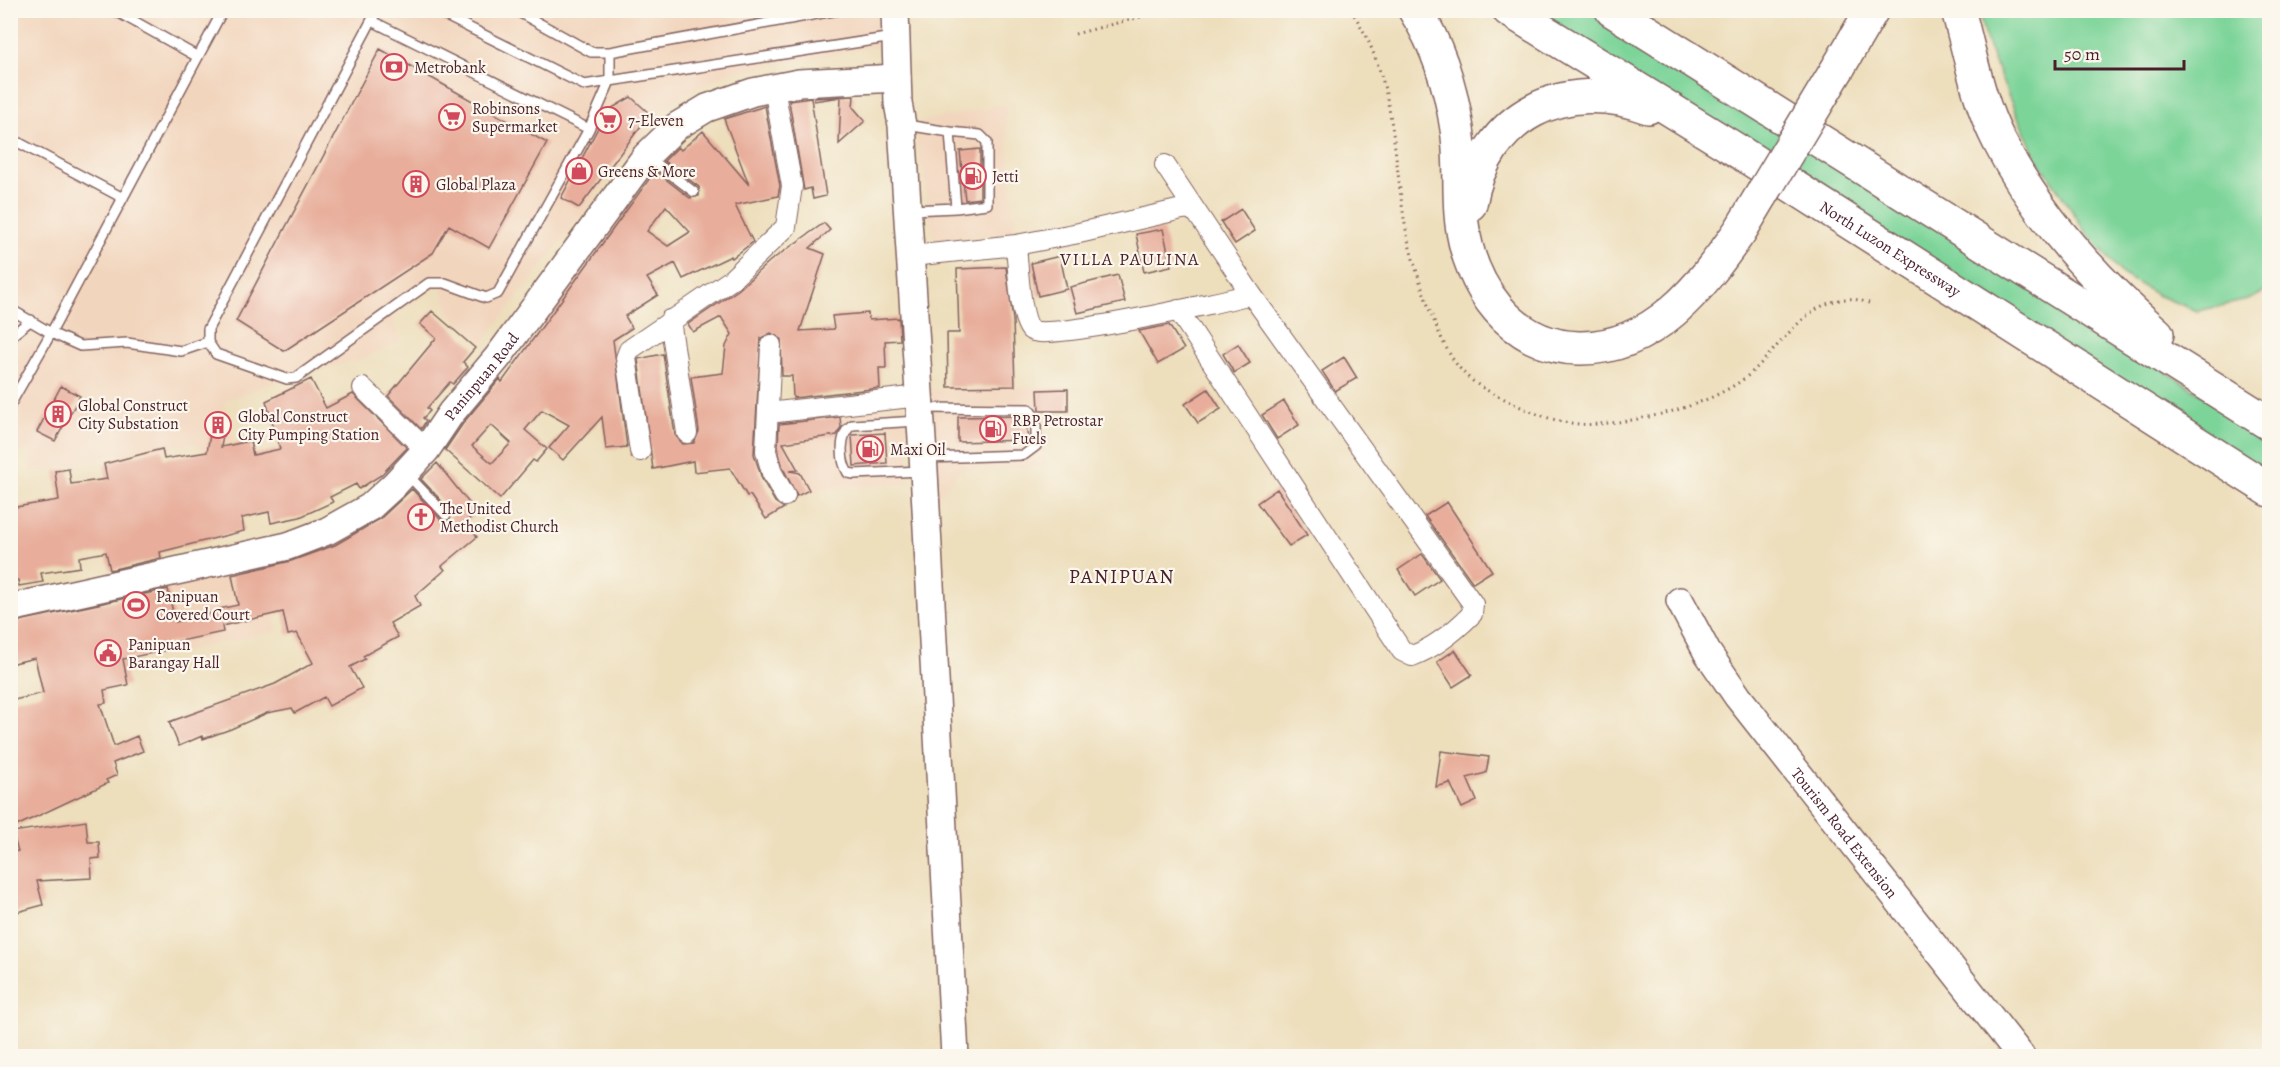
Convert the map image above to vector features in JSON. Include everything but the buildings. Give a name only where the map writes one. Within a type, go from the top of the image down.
[{"type":"highway","points":[[1415,10],[1425,25],[1448,83],[1457,130],[1460,204],[1465,243],[1481,285],[1493,306],[1509,322],[1546,342],[1566,347],[1587,348],[1611,345],[1656,325],[1691,294],[1740,231],[1872,10]]},
{"type":"highway","name":"North Luzon Expressway","points":[[1509,10],[1733,148],[2270,490]]},
{"type":"highway","points":[[1612,10],[2261,419]]},
{"type":"highway","points":[[1958,10],[1981,94],[1998,140],[2053,225],[2109,292],[2261,419]]},
{"type":"highway","points":[[1465,243],[1475,177],[1482,162],[1496,140],[1513,124],[1550,102],[1569,97],[1619,98],[1655,109],[1733,148]]},
{"type":"main road","points":[[894,24],[924,464],[955,1056]]},
{"type":"main road","name":"Paninpuan Road","points":[[10,608],[288,546],[327,531],[370,507],[426,450],[451,412],[498,357],[646,156],[677,126],[707,108],[753,92],[800,83],[897,78]]},
{"type":"main road","name":"Tourism Road Extension","points":[[1680,601],[1707,652],[1738,697],[2021,1056]]},
{"type":"street","points":[[640,452],[626,358],[629,350],[731,280],[786,227],[792,186],[774,88]]},
{"type":"street","points":[[1165,165],[1251,294],[1473,604],[1472,614],[1424,652],[1412,656],[1402,651],[1178,310]]},
{"type":"street","points":[[911,256],[1016,245],[1079,233],[1182,208],[1189,208],[1195,212]]},
{"type":"street","points":[[1016,245],[1024,314],[1029,328],[1036,333],[1051,334],[1209,305],[1251,294]]},
{"type":"street","points":[[670,320],[687,433]]},
{"type":"street","points":[[771,345],[766,451],[768,463],[785,496]]},
{"type":"street","points":[[363,388],[426,450]]},
{"type":"street","points":[[768,413],[920,408]]},
{"type":"lane","points":[[114,10],[198,57]]},
{"type":"lane","points":[[10,405],[51,333],[223,10]]},
{"type":"lane","points":[[377,10],[208,329],[208,342],[216,354],[287,379],[296,378],[429,283],[445,283],[486,298],[498,293],[590,129],[610,81],[610,52]]},
{"type":"lane","points":[[434,10],[584,85],[642,78],[894,24]]},
{"type":"lane","points":[[514,10],[591,52],[610,52],[812,13],[839,10]]},
{"type":"lane","points":[[372,21],[590,129]]},
{"type":"lane","points":[[902,125],[980,135],[987,142],[987,204],[908,210]]},
{"type":"lane","points":[[950,132],[956,208]]},
{"type":"lane","points":[[10,138],[123,198]]},
{"type":"lane","points":[[646,156],[694,192]]},
{"type":"lane","points":[[10,309],[51,333],[80,346],[127,343],[181,351],[208,342]]},
{"type":"lane","points":[[10,337],[31,320]]},
{"type":"lane","points":[[920,408],[1029,409],[1036,419],[1036,446],[1024,454],[924,464],[848,473],[844,467],[843,437],[845,430],[852,425],[920,408]]},
{"type":"lane","points":[[405,472],[446,515]]},
{"type":"path","points":[[1075,34],[1167,10]]},
{"type":"path","points":[[1351,10],[1376,59],[1388,93],[1405,224],[1418,278],[1450,355],[1466,375],[1490,392],[1522,408],[1556,420],[1596,424],[1639,418],[1685,407],[1741,381],[1810,315],[1829,303],[1848,298],[1869,303]]},
{"type":"shaded area","points":[[11,11],[879,11],[880,46],[729,73],[679,96],[661,112],[483,342],[449,313],[440,284],[392,317],[400,342],[362,359],[273,383],[224,401],[234,443],[206,451],[192,443],[30,472],[30,451],[11,452]]},
{"type":"shaded area","points":[[1005,104],[1015,232],[934,241],[914,123]]},
{"type":"shaded area","points":[[1044,386],[1046,467],[960,469],[934,504],[930,390]]},
{"type":"shaded area","points":[[906,405],[910,484],[824,488],[794,503],[771,467],[770,418]]},
{"type":"shaded area","points":[[261,554],[277,631],[123,664],[117,634],[176,621],[166,574]]},
{"type":"green space","points":[[1528,11],[1595,11],[1684,65],[2269,437],[2269,477]]},
{"type":"green space","points":[[1979,11],[2269,11],[2269,290],[2248,300],[2197,311],[2157,295],[2122,274],[2087,233],[2036,157],[2007,93],[1984,34]]},
{"type":"place","name":"Metrobank","points":[[394,67]]},
{"type":"place","name":"Robinsons Supermarket","points":[[452,117]]},
{"type":"place","name":"7-Eleven","points":[[608,120]]},
{"type":"place","name":"Greens & More","points":[[579,171]]},
{"type":"place","name":"Jetti","points":[[973,176]]},
{"type":"place","name":"Global Plaza","points":[[416,184]]},
{"type":"place","name":"Global Construct City Substation","points":[[58,414]]},
{"type":"place","name":"Global Construct City Pumping Station","points":[[218,425]]},
{"type":"place","name":"RBP Petrostar Fuels","points":[[993,429]]},
{"type":"place","name":"Maxi Oil","points":[[870,449]]},
{"type":"place","name":"The United Methodist Church","points":[[421,517]]},
{"type":"place","name":"Panipuan Covered Court","points":[[136,605]]},
{"type":"place","name":"Panipuan Barangay Hall","points":[[108,653]]},
{"type":"district","name":"VILLA PAULINA","points":[[1130,259]]},
{"type":"district","name":"PANIPUAN","points":[[1122,576]]}]
